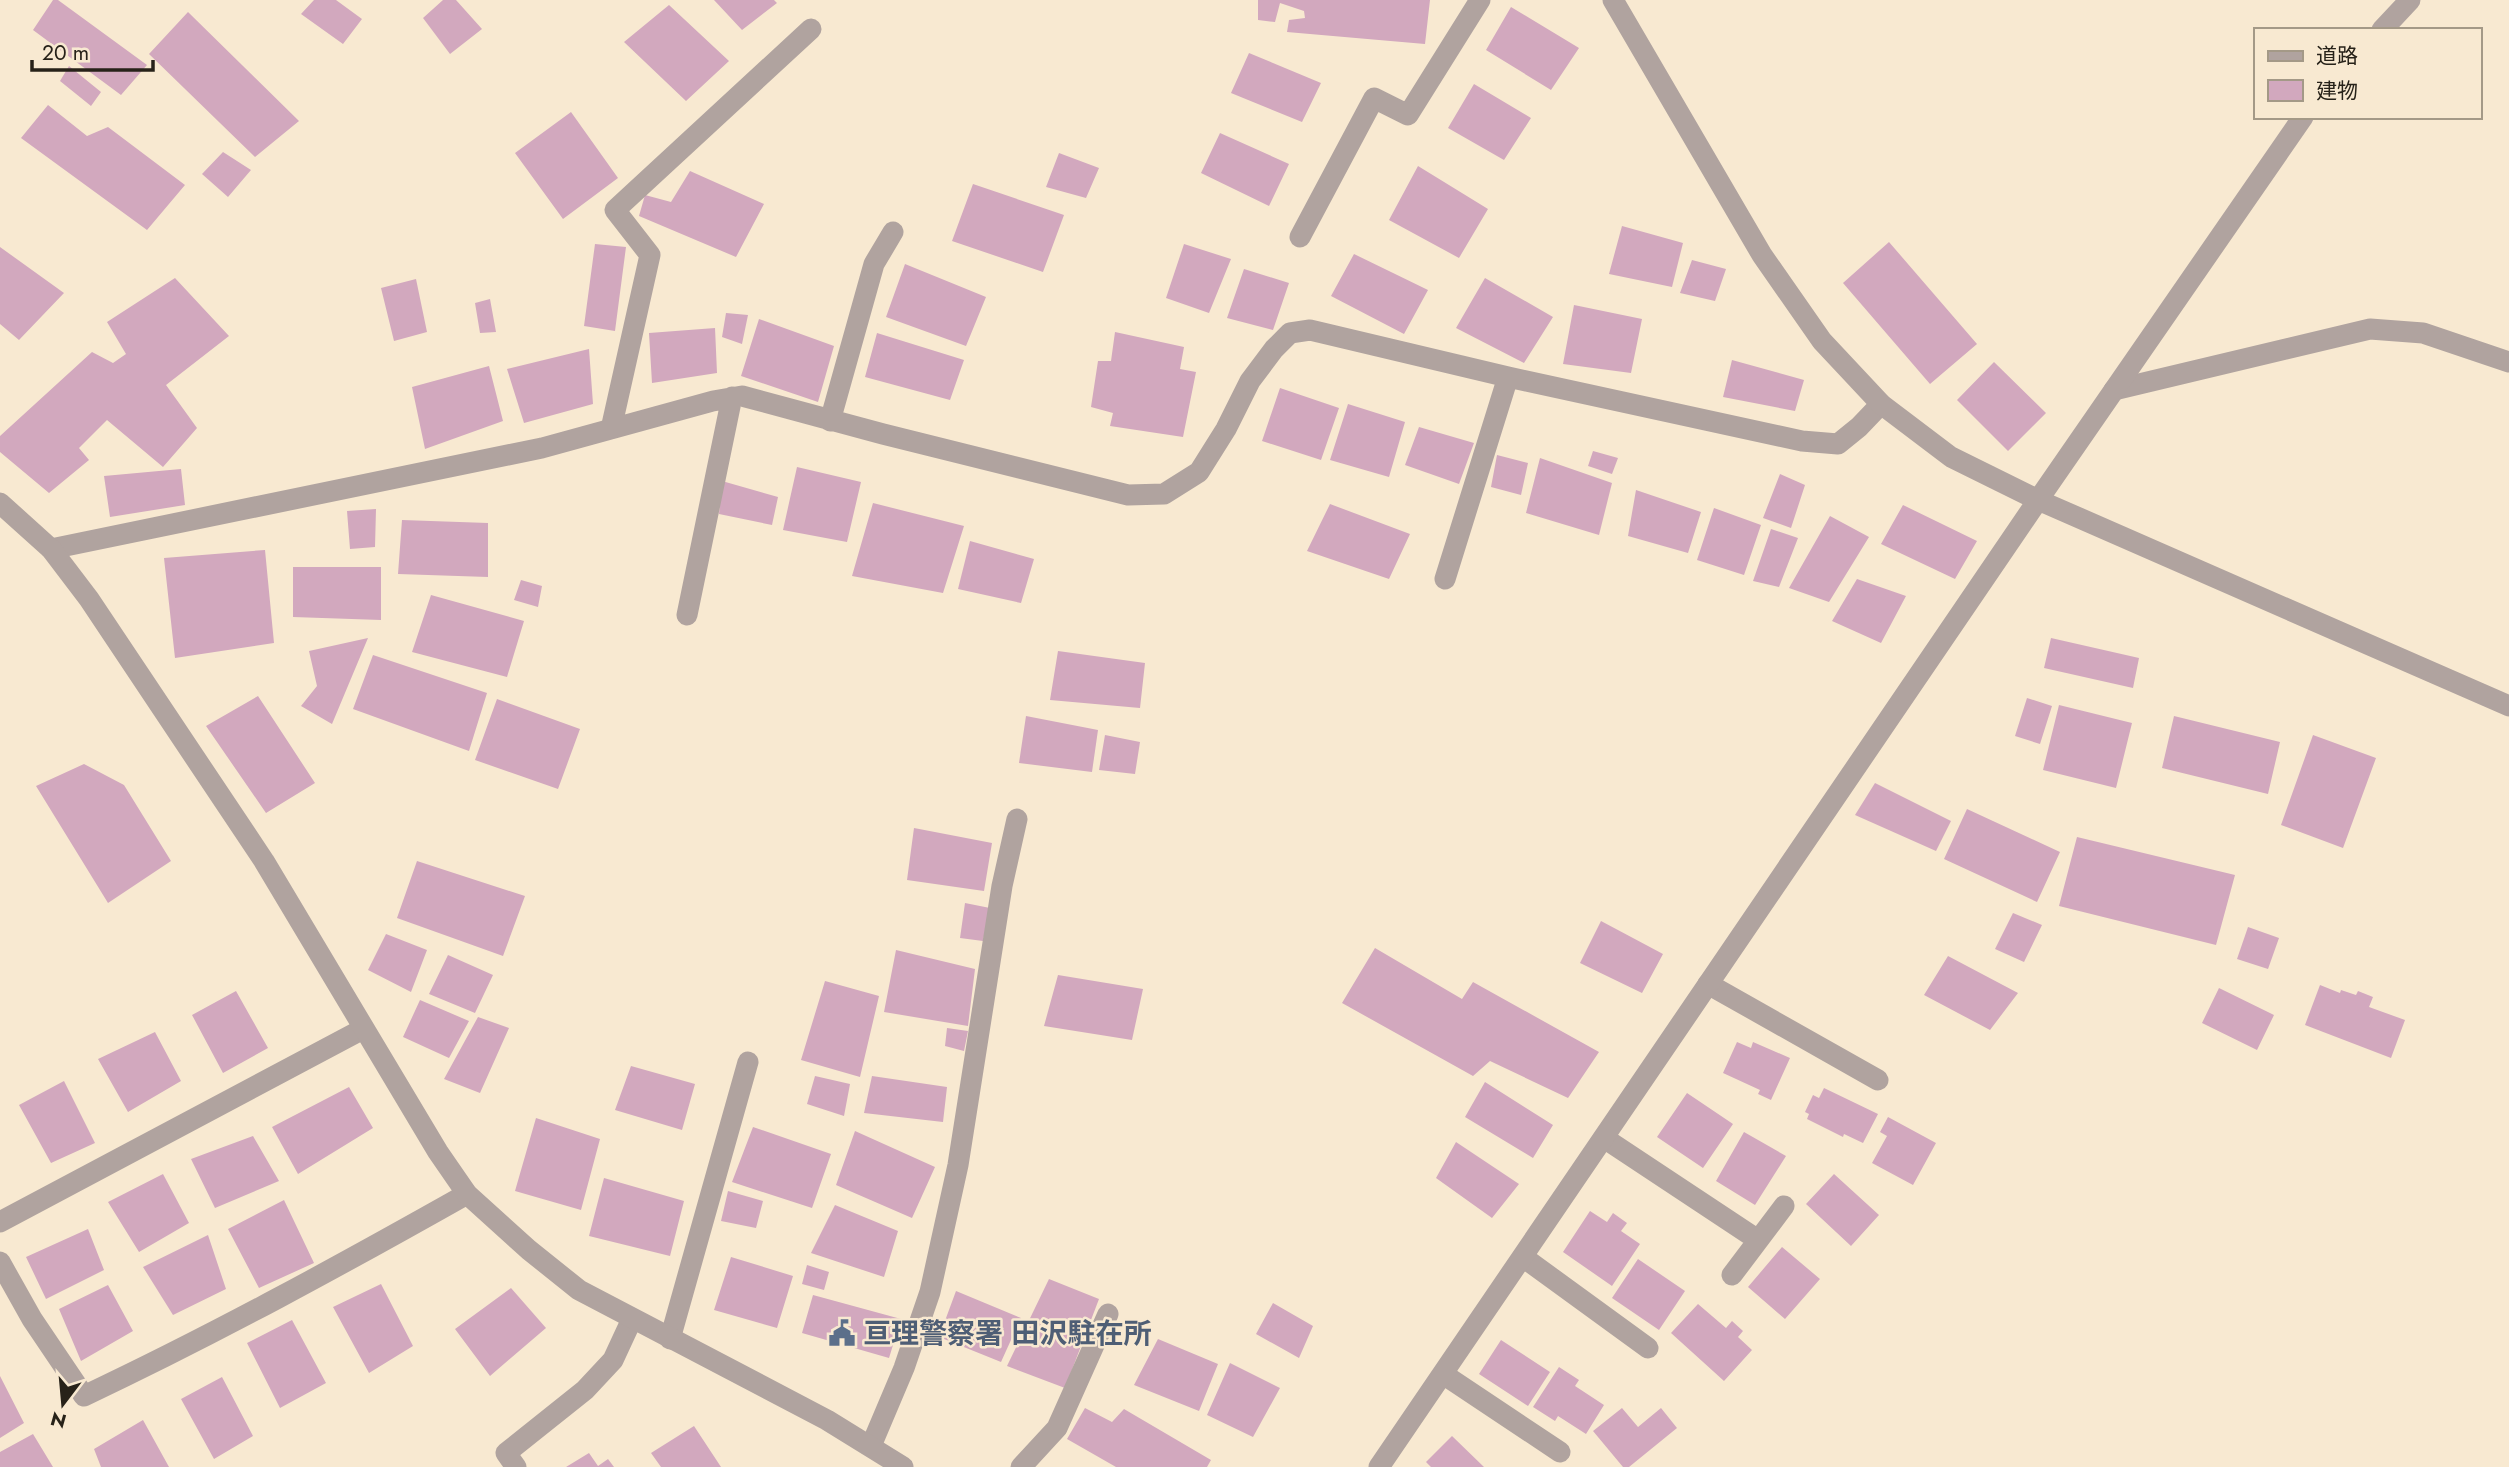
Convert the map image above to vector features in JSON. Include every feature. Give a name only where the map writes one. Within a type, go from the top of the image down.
[{"type":"street","points":[[1300,237],[1374,98],[1408,115],[1480,0]]},
{"type":"street","points":[[1613,0],[1762,255],[1822,341],[1881,404],[1951,457],[2038,500],[2509,706]]},
{"type":"street","points":[[2384,28],[2410,0]]},
{"type":"street","points":[[611,429],[650,255],[615,210],[811,29]]},
{"type":"street","points":[[1379,1467],[2038,500],[2302,119]]},
{"type":"street","points":[[830,421],[874,264],[893,232]]},
{"type":"street","points":[[2114,390],[2370,329],[2423,333],[2509,362]]},
{"type":"street","points":[[51,550],[542,448],[742,396],[830,421],[1128,495],[1164,494],[1199,472],[1226,429],[1250,381],[1273,349],[1290,333],[1310,330],[1508,377],[1802,441],[1838,444],[1881,404]]},
{"type":"street","points":[[1445,579],[1508,377]]},
{"type":"street","points":[[687,615],[732,397]]},
{"type":"street","points":[[0,503],[51,550],[89,598],[264,861],[363,1030],[467,1194],[529,1250],[579,1290],[827,1420],[903,1467]]},
{"type":"street","points":[[871,1446],[904,1368],[930,1292],[958,1165],[1002,886],[1017,820]]},
{"type":"street","points":[[1708,984],[1878,1080]]},
{"type":"street","points":[[0,1222],[363,1030]]},
{"type":"street","points":[[670,1339],[748,1062]]},
{"type":"street","points":[[1604,1138],[1758,1240]]},
{"type":"street","points":[[0,1262],[32,1319],[84,1396],[294,1292],[467,1194]]},
{"type":"street","points":[[1732,1275],[1784,1206]]},
{"type":"street","points":[[1522,1257],[1648,1348]]},
{"type":"street","points":[[1021,1467],[1057,1428],[1108,1314]]},
{"type":"street","points":[[516,1467],[506,1453],[585,1390],[613,1360],[632,1320]]},
{"type":"street","points":[[1443,1374],[1560,1452]]},
{"type":"building","points":[[53,0],[58,0],[147,65],[121,95],[33,30]]},
{"type":"building","points":[[314,0],[336,0],[362,19],[343,44],[301,14]]},
{"type":"building","points":[[443,0],[456,0],[482,29],[450,54],[423,18]]},
{"type":"building","points":[[714,0],[774,0],[777,3],[742,30]]},
{"type":"building","points":[[1258,0],[1430,0],[1425,44],[1287,32],[1289,20],[1305,18],[1304,11],[1280,3],[1275,22],[1258,20]]},
{"type":"building","points":[[669,5],[729,61],[686,101],[624,42]]},
{"type":"building","points":[[1511,7],[1579,48],[1551,90],[1486,50]]},
{"type":"building","points":[[188,12],[299,121],[255,157],[149,54]]},
{"type":"building","points":[[1249,53],[1321,83],[1302,122],[1231,93]]},
{"type":"building","points":[[69,66],[101,92],[91,106],[60,81]]},
{"type":"building","points":[[1474,84],[1531,118],[1504,160],[1448,128]]},
{"type":"building","points":[[48,105],[87,136],[108,127],[185,185],[147,230],[21,138]]},
{"type":"building","points":[[571,112],[618,178],[563,219],[515,153]]},
{"type":"building","points":[[1220,133],[1289,164],[1269,206],[1201,173]]},
{"type":"building","points":[[223,152],[251,170],[228,197],[202,174]]},
{"type":"building","points":[[1059,153],[1099,168],[1086,198],[1046,187]]},
{"type":"building","points":[[1418,166],[1488,209],[1459,258],[1389,220]]},
{"type":"building","points":[[690,171],[764,204],[736,257],[639,216],[645,195],[671,202]]},
{"type":"building","points":[[973,184],[1064,215],[1043,272],[952,241]]},
{"type":"building","points":[[1622,226],[1683,243],[1672,287],[1609,274]]},
{"type":"building","points":[[1889,242],[1977,344],[1930,384],[1843,283]]},
{"type":"building","points":[[595,244],[626,247],[615,331],[584,326]]},
{"type":"building","points":[[1184,244],[1231,259],[1209,313],[1166,298]]},
{"type":"building","points":[[0,247],[64,293],[19,340],[0,324]]},
{"type":"building","points":[[1354,254],[1428,290],[1404,334],[1331,296]]},
{"type":"building","points":[[1692,260],[1726,269],[1715,301],[1680,293]]},
{"type":"building","points":[[905,264],[986,297],[966,346],[886,317]]},
{"type":"building","points":[[1244,269],[1289,283],[1273,330],[1227,318]]},
{"type":"building","points":[[175,278],[229,336],[166,385],[197,428],[163,467],[107,420],[79,448],[89,460],[49,493],[0,452],[0,436],[92,352],[113,363],[126,354],[107,322]]},
{"type":"building","points":[[1485,278],[1553,317],[1524,363],[1456,328]]},
{"type":"building","points":[[416,279],[427,332],[394,341],[381,288]]},
{"type":"building","points":[[490,299],[496,332],[480,333],[475,303]]},
{"type":"building","points":[[1574,305],[1642,319],[1631,373],[1563,364]]},
{"type":"building","points":[[726,313],[748,315],[742,344],[722,337]]},
{"type":"building","points":[[759,319],[834,346],[818,402],[741,376]]},
{"type":"building","points":[[715,328],[717,373],[652,383],[649,333]]},
{"type":"building","points":[[1115,332],[1184,347],[1180,369],[1196,372],[1183,437],[1110,426],[1113,413],[1091,407],[1098,361],[1111,361]]},
{"type":"building","points":[[877,333],[964,360],[950,400],[865,377]]},
{"type":"building","points":[[589,349],[593,404],[524,423],[507,369]]},
{"type":"building","points":[[1732,360],[1804,380],[1795,411],[1723,397]]},
{"type":"building","points":[[1994,362],[2046,413],[2008,451],[1957,400]]},
{"type":"building","points":[[489,366],[503,421],[425,449],[412,387]]},
{"type":"building","points":[[1280,388],[1339,408],[1321,460],[1262,441]]},
{"type":"building","points":[[1348,404],[1405,422],[1389,477],[1330,460]]},
{"type":"building","points":[[1419,427],[1474,443],[1459,484],[1405,465]]},
{"type":"building","points":[[1593,451],[1618,458],[1612,474],[1588,466]]},
{"type":"building","points":[[1497,455],[1528,463],[1521,495],[1491,487]]},
{"type":"building","points":[[1540,458],[1612,483],[1599,535],[1526,513]]},
{"type":"building","points":[[797,467],[861,482],[847,542],[783,530]]},
{"type":"building","points":[[181,469],[185,505],[110,517],[104,476]]},
{"type":"building","points":[[1780,474],[1805,485],[1791,528],[1763,518]]},
{"type":"building","points":[[722,481],[778,497],[772,525],[719,514]]},
{"type":"building","points":[[1636,490],[1701,512],[1688,553],[1628,536]]},
{"type":"building","points":[[873,503],[964,526],[943,593],[852,576]]},
{"type":"building","points":[[1330,504],[1410,534],[1389,579],[1307,551]]},
{"type":"building","points":[[1903,505],[1977,541],[1955,579],[1881,544]]},
{"type":"building","points":[[1714,508],[1761,525],[1744,575],[1697,560]]},
{"type":"building","points":[[376,509],[375,547],[350,549],[347,511]]},
{"type":"building","points":[[1830,516],[1869,537],[1829,602],[1789,588]]},
{"type":"building","points":[[402,520],[488,523],[488,577],[398,574]]},
{"type":"building","points":[[1771,529],[1798,538],[1779,587],[1753,581]]},
{"type":"building","points":[[970,541],[1034,559],[1021,603],[958,589]]},
{"type":"building","points":[[265,550],[274,643],[175,658],[164,558]]},
{"type":"building","points":[[293,567],[381,567],[381,620],[293,617]]},
{"type":"building","points":[[1857,579],[1906,596],[1881,643],[1832,621]]},
{"type":"building","points":[[521,580],[542,586],[538,607],[514,600]]},
{"type":"building","points":[[431,595],[524,621],[507,677],[412,652]]},
{"type":"building","points":[[368,638],[332,724],[301,706],[317,686],[309,651]]},
{"type":"building","points":[[2051,638],[2139,658],[2133,688],[2044,668]]},
{"type":"building","points":[[1058,651],[1145,663],[1140,708],[1050,700]]},
{"type":"building","points":[[373,655],[487,693],[469,751],[353,709]]},
{"type":"building","points":[[258,696],[315,783],[266,813],[206,726]]},
{"type":"building","points":[[2027,698],[2052,706],[2040,744],[2015,736]]},
{"type":"building","points":[[497,699],[580,729],[558,789],[475,760]]},
{"type":"building","points":[[2059,705],[2132,723],[2116,788],[2043,770]]},
{"type":"building","points":[[1026,716],[1098,730],[1092,772],[1019,763]]},
{"type":"building","points":[[2174,716],[2280,742],[2268,794],[2162,768]]},
{"type":"building","points":[[1105,735],[1140,742],[1135,774],[1099,770]]},
{"type":"building","points":[[2313,735],[2376,758],[2343,848],[2281,825]]},
{"type":"building","points":[[84,764],[124,785],[171,861],[108,903],[36,786]]},
{"type":"building","points":[[1875,783],[1951,821],[1936,851],[1855,815]]},
{"type":"building","points":[[1967,809],[2060,852],[2037,902],[1944,859]]},
{"type":"building","points":[[914,828],[992,843],[984,891],[907,880]]},
{"type":"building","points":[[2077,837],[2235,875],[2216,945],[2059,906]]},
{"type":"building","points":[[417,861],[525,896],[503,956],[397,918]]},
{"type":"building","points":[[965,903],[990,908],[983,941],[960,938]]},
{"type":"building","points":[[2013,913],[2042,925],[2024,962],[1995,949]]},
{"type":"building","points":[[1601,921],[1663,954],[1642,993],[1580,963]]},
{"type":"building","points":[[2248,927],[2279,938],[2268,969],[2237,959]]},
{"type":"building","points":[[386,934],[427,950],[411,992],[368,970]]},
{"type":"building","points":[[1375,948],[1462,999],[1473,982],[1599,1052],[1568,1098],[1490,1061],[1473,1076],[1342,1003]]},
{"type":"building","points":[[896,950],[975,969],[968,1026],[884,1012]]},
{"type":"building","points":[[448,955],[493,975],[475,1013],[429,994]]},
{"type":"building","points":[[1948,956],[2018,993],[1990,1030],[1924,995]]},
{"type":"building","points":[[1058,975],[1143,989],[1132,1040],[1044,1026]]},
{"type":"building","points":[[825,981],[879,996],[860,1077],[801,1060]]},
{"type":"building","points":[[2320,985],[2340,993],[2341,990],[2356,995],[2358,991],[2373,997],[2369,1007],[2405,1020],[2391,1058],[2305,1025]]},
{"type":"building","points":[[2219,988],[2274,1015],[2257,1050],[2202,1023]]},
{"type":"building","points":[[236,991],[268,1048],[223,1073],[192,1015]]},
{"type":"building","points":[[420,1000],[469,1021],[449,1058],[403,1037]]},
{"type":"building","points":[[478,1017],[509,1028],[480,1093],[444,1079]]},
{"type":"building","points":[[947,1028],[968,1031],[964,1051],[945,1046]]},
{"type":"building","points":[[155,1032],[181,1081],[128,1112],[98,1059]]},
{"type":"building","points":[[1737,1042],[1751,1048],[1753,1042],[1790,1058],[1771,1100],[1758,1094],[1760,1090],[1723,1073]]},
{"type":"building","points":[[631,1066],[695,1084],[682,1130],[615,1110]]},
{"type":"building","points":[[815,1076],[850,1084],[844,1116],[807,1104]]},
{"type":"building","points":[[872,1076],[947,1087],[943,1122],[864,1113]]},
{"type":"building","points":[[64,1081],[95,1143],[51,1163],[19,1105]]},
{"type":"building","points":[[1485,1082],[1553,1125],[1533,1158],[1465,1117]]},
{"type":"building","points":[[349,1087],[373,1128],[298,1174],[272,1127]]},
{"type":"building","points":[[1824,1088],[1878,1114],[1863,1143],[1844,1134],[1843,1137],[1807,1119],[1809,1114],[1805,1112],[1813,1095],[1819,1098]]},
{"type":"building","points":[[1687,1093],[1733,1124],[1703,1168],[1657,1137]]},
{"type":"building","points":[[1888,1117],[1936,1143],[1913,1185],[1872,1163],[1887,1136],[1880,1132]]},
{"type":"building","points":[[536,1118],[600,1139],[581,1210],[515,1191]]},
{"type":"building","points":[[753,1127],[831,1154],[812,1208],[732,1182]]},
{"type":"building","points":[[855,1131],[935,1167],[912,1218],[836,1185]]},
{"type":"building","points":[[1744,1132],[1786,1156],[1755,1205],[1716,1181]]},
{"type":"building","points":[[253,1136],[279,1181],[215,1208],[191,1159]]},
{"type":"building","points":[[1456,1142],[1519,1184],[1492,1218],[1436,1178]]},
{"type":"building","points":[[163,1174],[189,1223],[139,1252],[108,1202]]},
{"type":"building","points":[[1834,1174],[1879,1215],[1851,1246],[1806,1204]]},
{"type":"building","points":[[604,1178],[684,1201],[670,1256],[589,1236]]},
{"type":"building","points":[[728,1191],[763,1201],[756,1228],[721,1221]]},
{"type":"building","points":[[284,1200],[314,1263],[259,1288],[228,1229]]},
{"type":"building","points":[[835,1205],[898,1231],[884,1277],[811,1253]]},
{"type":"building","points":[[1590,1211],[1607,1222],[1613,1213],[1627,1223],[1621,1231],[1640,1244],[1612,1286],[1563,1252]]},
{"type":"building","points":[[88,1229],[104,1270],[46,1299],[26,1257]]},
{"type":"building","points":[[208,1235],[226,1289],[173,1315],[143,1267]]},
{"type":"building","points":[[1782,1247],[1820,1279],[1785,1319],[1748,1287]]},
{"type":"building","points":[[731,1257],[793,1276],[777,1328],[714,1310]]},
{"type":"building","points":[[1638,1259],[1685,1291],[1659,1330],[1612,1298]]},
{"type":"building","points":[[807,1265],[829,1272],[824,1290],[802,1284]]},
{"type":"building","points":[[1049,1279],[1099,1299],[1065,1388],[1007,1366]]},
{"type":"building","points":[[381,1284],[413,1346],[369,1373],[333,1307]]},
{"type":"building","points":[[108,1285],[133,1331],[81,1361],[59,1309]]},
{"type":"building","points":[[511,1288],[546,1328],[490,1376],[455,1329]]},
{"type":"building","points":[[956,1291],[1021,1318],[1001,1362],[939,1337]]},
{"type":"building","points":[[813,1295],[901,1319],[889,1358],[802,1333]]},
{"type":"building","points":[[1273,1303],[1313,1326],[1299,1358],[1256,1334]]},
{"type":"building","points":[[1698,1304],[1726,1328],[1732,1321],[1743,1331],[1738,1337],[1752,1350],[1724,1381],[1671,1333]]},
{"type":"building","points":[[292,1320],[326,1383],[280,1408],[247,1343]]},
{"type":"building","points":[[1158,1339],[1218,1364],[1199,1411],[1134,1385]]},
{"type":"building","points":[[1501,1340],[1550,1372],[1528,1406],[1479,1374]]},
{"type":"building","points":[[1230,1363],[1280,1388],[1253,1437],[1207,1415]]},
{"type":"building","points":[[1559,1367],[1579,1380],[1575,1386],[1604,1405],[1586,1434],[1558,1416],[1555,1421],[1533,1407]]},
{"type":"building","points":[[0,1376],[24,1423],[0,1438]]},
{"type":"building","points":[[222,1377],[253,1436],[214,1459],[181,1399]]},
{"type":"building","points":[[1085,1408],[1112,1422],[1124,1409],[1211,1460],[1207,1467],[1116,1467],[1067,1439]]},
{"type":"building","points":[[1622,1408],[1638,1427],[1661,1408],[1677,1428],[1629,1467],[1623,1467],[1593,1431]]},
{"type":"building","points":[[143,1420],[169,1467],[101,1467],[94,1449]]},
{"type":"building","points":[[694,1426],[721,1467],[661,1467],[651,1453]]},
{"type":"building","points":[[33,1434],[53,1467],[0,1467],[0,1452]]},
{"type":"building","points":[[1452,1436],[1484,1467],[1431,1467],[1426,1462]]},
{"type":"building","points":[[589,1453],[598,1466],[608,1459],[614,1467],[566,1467]]},
{"type":"place","name":"亘理警察署 田沢駐在所","points":[[842,1333]]}]
